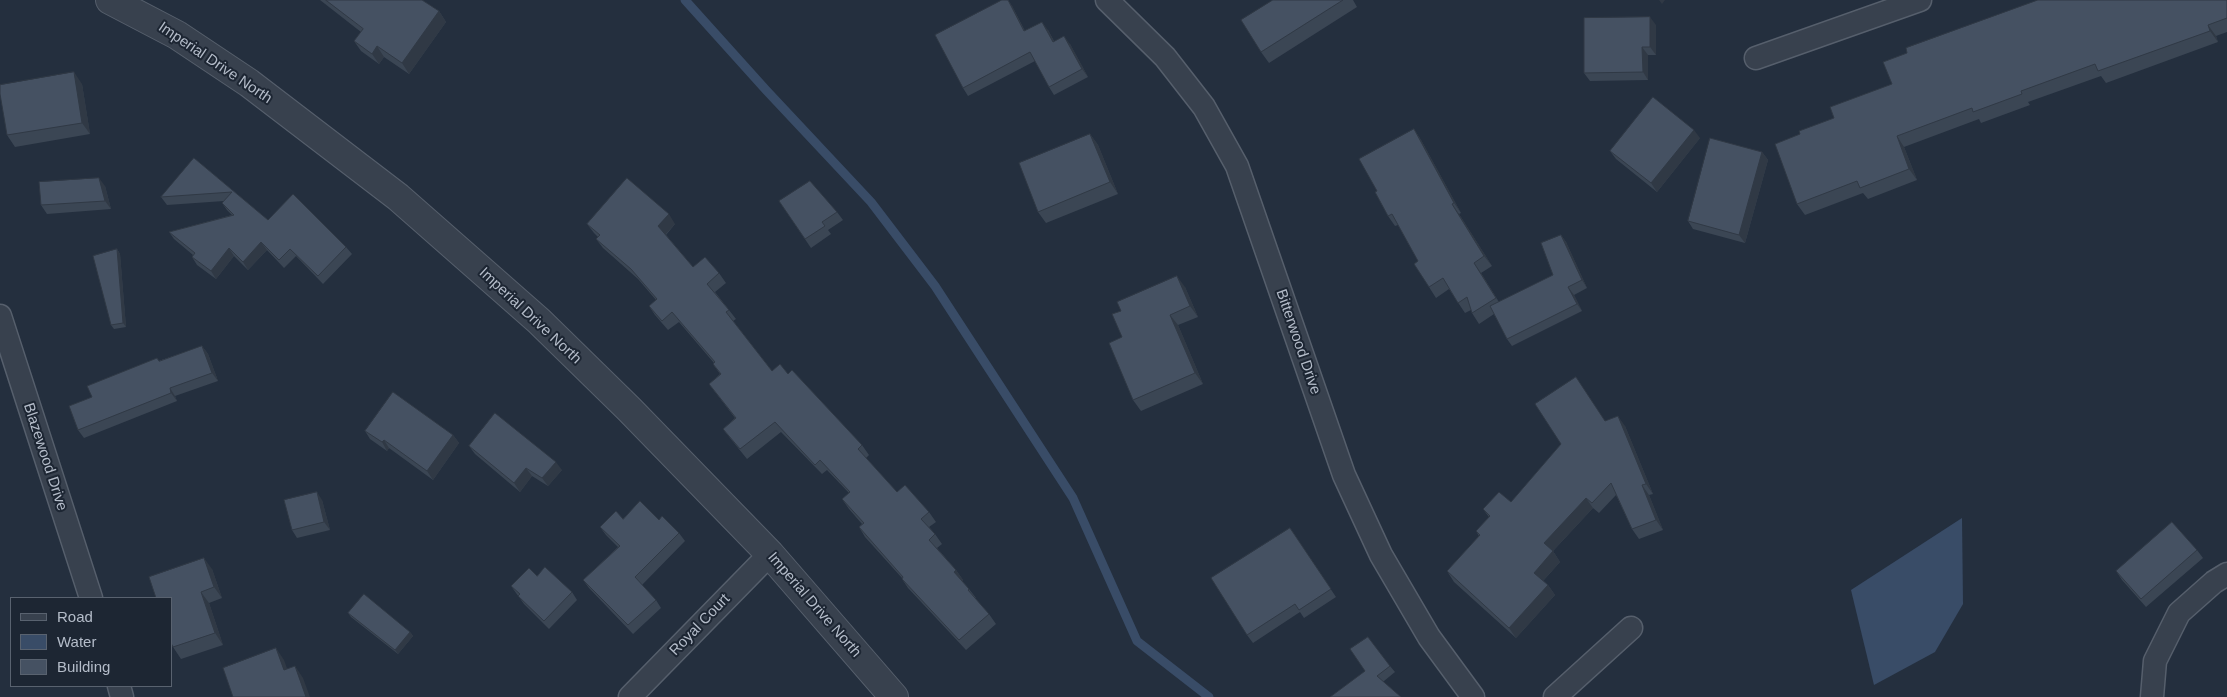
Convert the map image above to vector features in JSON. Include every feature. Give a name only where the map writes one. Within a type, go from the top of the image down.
[{"type":"street","name":"Imperial Drive North","points":[[110,0],[177,35],[249,83],[398,197],[539,321],[629,409],[770,554],[894,697]]},
{"type":"street","name":"Bitterwood Drive","points":[[1107,0],[1165,57],[1204,108],[1237,166],[1344,475],[1381,555],[1414,613],[1429,637],[1473,697]]},
{"type":"street","points":[[1756,58],[1920,0]]},
{"type":"street","name":"Blazewood Drive","points":[[0,316],[91,597]]},
{"type":"street","name":"Royal Court","points":[[630,697],[770,554]]},
{"type":"street","points":[[2152,697],[2155,661],[2179,613],[2214,582],[2227,574]]},
{"type":"street","points":[[1555,697],[1631,628]]},
{"type":"water","points":[[1962,518],[1963,604],[1935,652],[1874,685],[1851,590]]},
{"type":"building","points":[[326,0],[422,0],[439,11],[402,63],[377,46],[372,54],[354,41],[363,29]]},
{"type":"building","points":[[1002,0],[1008,0],[1024,31],[1042,22],[1053,42],[1064,36],[1082,69],[1049,87],[1030,52],[963,88],[935,35]]},
{"type":"building","points":[[1273,0],[1343,0],[1261,52],[1241,20]]},
{"type":"building","points":[[2038,0],[2227,0],[2227,18],[2208,25],[2210,31],[2098,71],[2095,64],[2021,91],[2022,94],[1973,112],[1972,108],[1897,136],[1909,169],[1860,188],[1857,181],[1797,204],[1775,144],[1800,134],[1799,131],[1834,118],[1830,107],[1892,84],[1883,62],[1907,53],[1906,48]]},
{"type":"building","points":[[1650,17],[1650,47],[1642,47],[1643,72],[1584,73],[1584,18]]},
{"type":"building","points":[[74,72],[82,123],[7,135],[0,85]]},
{"type":"building","points":[[1653,97],[1694,130],[1651,183],[1610,151]]},
{"type":"building","points":[[1414,129],[1454,203],[1452,204],[1484,256],[1474,263],[1496,298],[1472,313],[1467,297],[1458,303],[1443,278],[1429,287],[1414,264],[1418,261],[1392,214],[1388,216],[1375,192],[1377,191],[1359,159]]},
{"type":"building","points":[[1090,134],[1110,182],[1038,212],[1019,163]]},
{"type":"building","points":[[1710,138],[1762,152],[1739,235],[1688,221]]},
{"type":"building","points":[[194,158],[268,220],[293,194],[346,247],[318,276],[290,249],[279,260],[261,242],[243,262],[229,248],[211,271],[192,257],[195,253],[169,232],[234,215],[222,203],[232,192],[161,197]]},
{"type":"building","points":[[99,178],[105,201],[41,205],[39,182]]},
{"type":"building","points":[[627,178],[669,214],[658,226],[693,267],[705,257],[719,273],[707,284],[729,310],[726,312],[772,371],[780,364],[788,374],[792,370],[862,445],[858,449],[897,492],[905,485],[929,512],[921,519],[935,534],[929,540],[956,570],[954,572],[989,614],[959,640],[902,579],[903,577],[859,527],[864,523],[842,499],[850,492],[820,460],[815,465],[775,422],[740,449],[723,429],[736,418],[709,384],[721,374],[713,364],[715,362],[672,312],[662,321],[649,306],[657,299],[631,269],[596,239],[600,235],[587,224]]},
{"type":"building","points":[[810,181],[837,212],[822,222],[825,226],[805,239],[779,201]]},
{"type":"building","points":[[1561,235],[1582,280],[1568,287],[1577,304],[1507,339],[1490,306],[1553,275],[1541,243]]},
{"type":"building","points":[[117,249],[123,323],[111,325],[93,256]]},
{"type":"building","points":[[1177,276],[1190,306],[1170,315],[1195,373],[1133,400],[1109,343],[1122,337],[1112,314],[1121,311],[1117,302]]},
{"type":"building","points":[[202,346],[212,373],[170,388],[171,393],[78,430],[69,406],[92,397],[87,386],[157,358],[159,361]]},
{"type":"building","points":[[1576,377],[1605,421],[1618,416],[1646,484],[1642,485],[1656,520],[1632,529],[1611,483],[1592,503],[1586,498],[1544,543],[1553,551],[1534,573],[1548,585],[1509,628],[1447,571],[1480,535],[1476,531],[1490,516],[1483,509],[1499,492],[1511,502],[1561,444],[1535,404]]},
{"type":"building","points":[[393,392],[453,435],[427,471],[384,440],[382,442],[365,431]]},
{"type":"building","points":[[495,413],[556,462],[542,478],[526,468],[514,483],[469,446]]},
{"type":"building","points":[[317,492],[324,522],[292,530],[284,500]]},
{"type":"building","points":[[640,501],[659,520],[662,516],[679,533],[635,577],[656,600],[628,625],[583,580],[620,546],[600,527],[616,511],[623,519]]},
{"type":"building","points":[[2172,522],[2197,550],[2141,599],[2116,571]]},
{"type":"building","points":[[1290,528],[1331,589],[1299,610],[1295,604],[1247,635],[1211,578]]},
{"type":"building","points":[[204,558],[214,587],[201,592],[215,633],[173,647],[172,597],[156,597],[149,577]]},
{"type":"building","points":[[545,567],[572,592],[544,621],[518,596],[520,594],[511,586],[529,568],[537,576]]},
{"type":"building","points":[[364,594],[410,632],[395,650],[348,613]]},
{"type":"building","points":[[1368,637],[1390,666],[1377,676],[1401,697],[1330,697],[1365,671],[1350,649]]},
{"type":"building","points":[[276,648],[284,670],[295,666],[306,697],[233,697],[223,668]]},
{"type":"waterway","points":[[685,0],[871,202],[935,286],[1073,498],[1137,641],[1209,697]]}]
